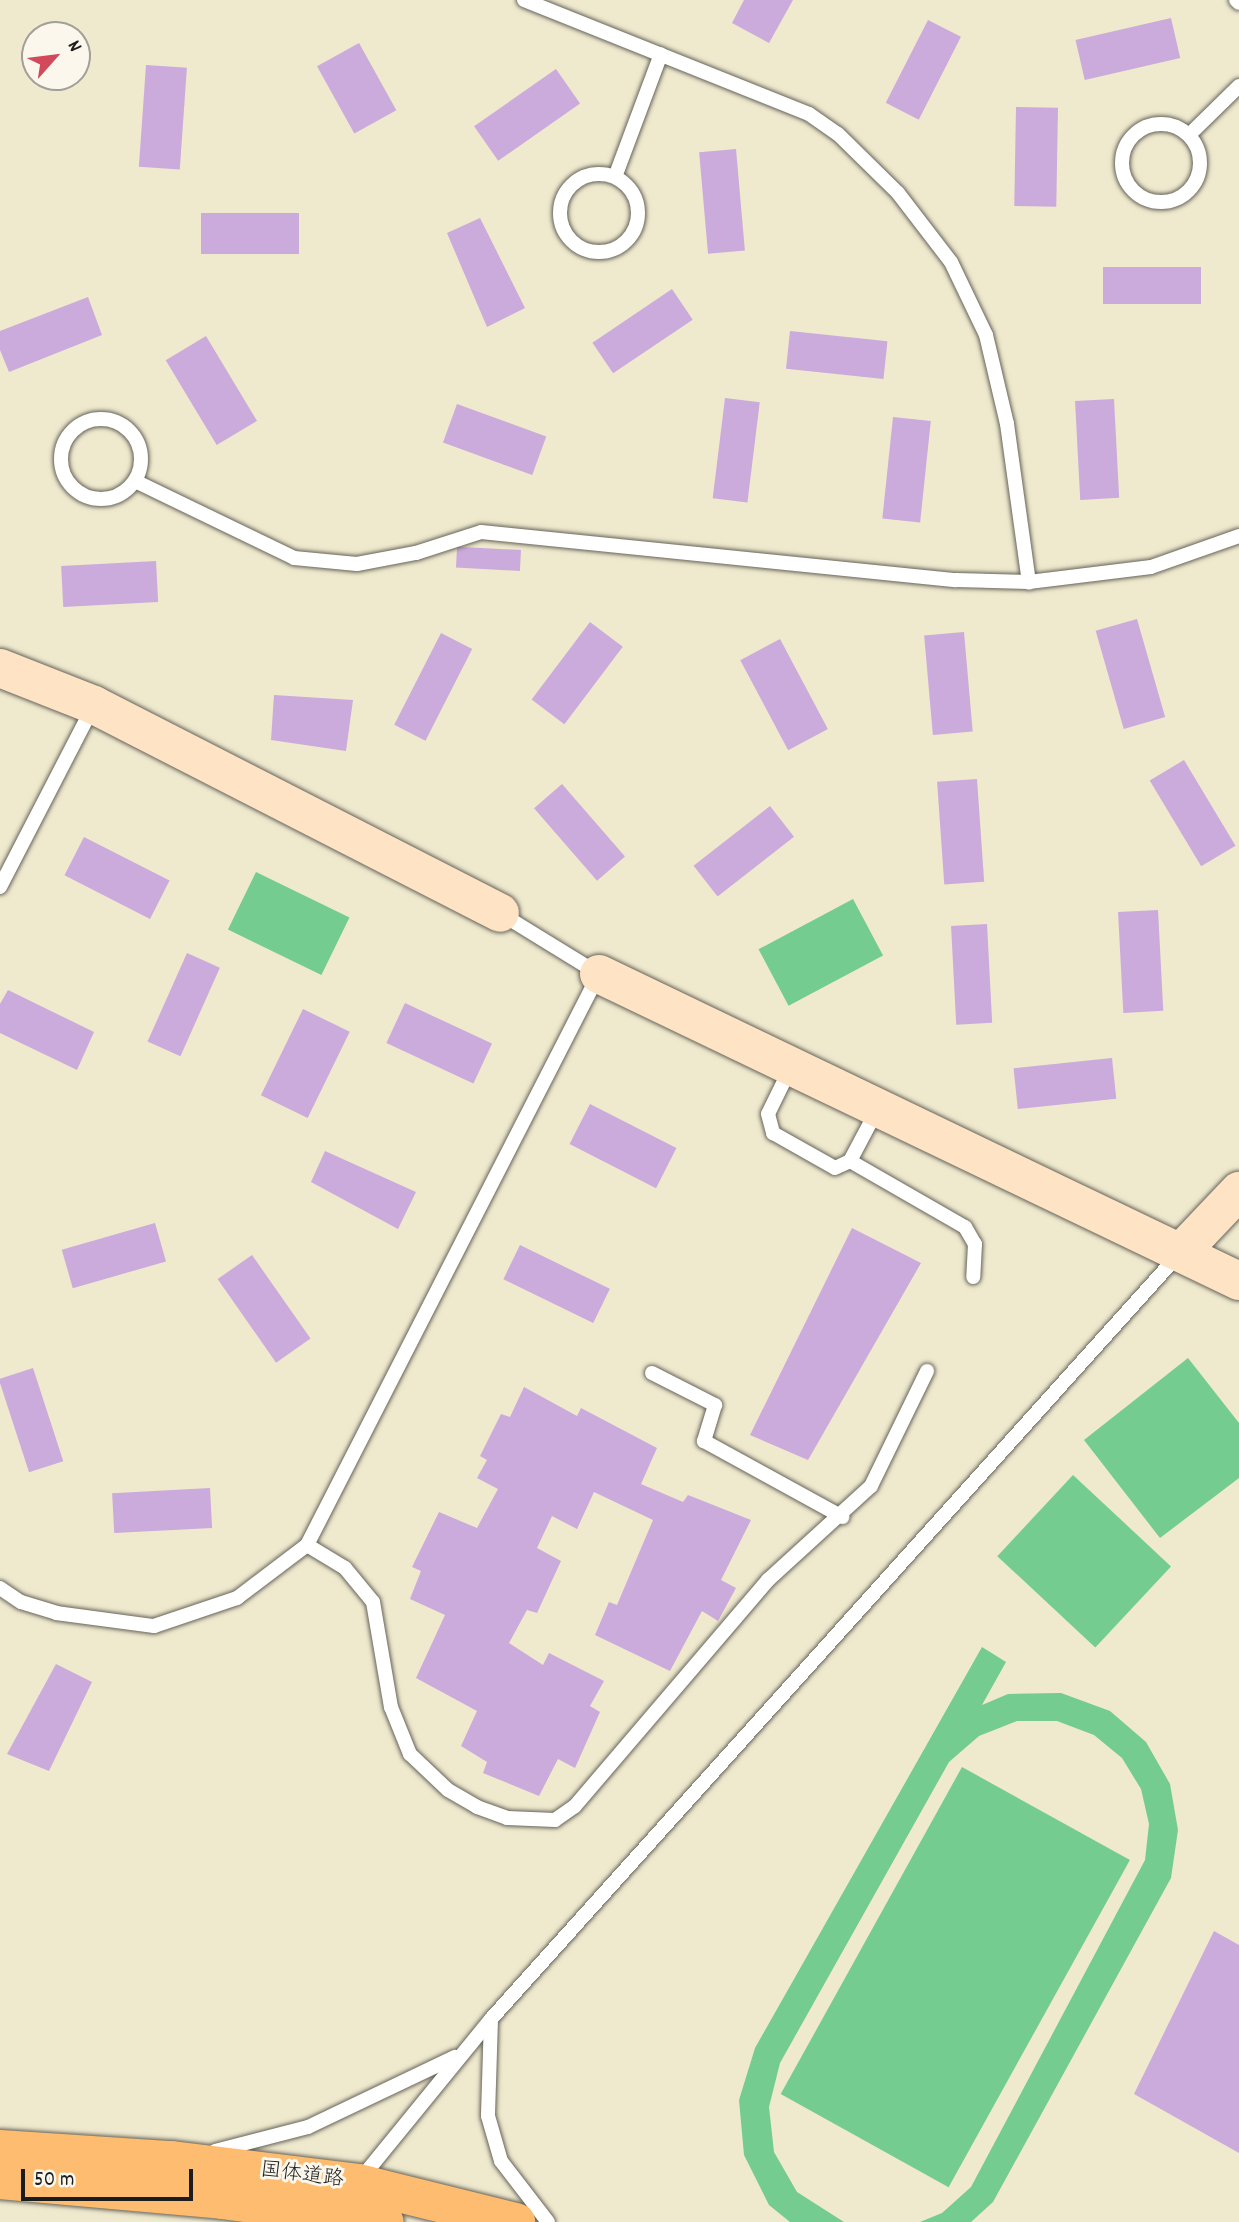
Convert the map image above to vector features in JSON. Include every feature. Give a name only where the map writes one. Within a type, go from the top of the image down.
[{"type":"main road","name":"国体道路","points":[[0,2149],[172,2160],[358,2183],[516,2222]]},
{"type":"main road","name":"国体道路","points":[[0,2180],[327,2218],[384,2222]]},
{"type":"street","points":[[0,668],[94,705],[500,913]]},
{"type":"street","points":[[599,974],[1182,1251],[1239,1281]]},
{"type":"street","points":[[1182,1251],[1239,1191]]},
{"type":"street","points":[[327,2218],[358,2183]]},
{"type":"lane","points":[[524,0],[809,114],[838,134],[898,193],[951,262],[973,301],[998,376],[1029,582]]},
{"type":"lane","points":[[615,177],[661,54]]},
{"type":"lane","points":[[1189,135],[1239,86]]},
{"type":"lane","points":[[1160,124],[1189,135],[1199,152],[1200,168],[1185,194],[1155,201],[1137,193],[1125,177],[1122,160],[1135,133],[1160,124]]},
{"type":"lane","points":[[586,176],[615,177],[632,191],[638,222],[621,247],[589,252],[565,233],[560,217],[562,200],[570,187],[586,176]]},
{"type":"lane","points":[[96,418],[128,428],[138,442],[142,461],[135,481],[110,498],[78,492],[61,464],[63,447],[72,431],[96,418]]},
{"type":"lane","points":[[135,481],[294,558],[357,564],[416,553],[481,532],[956,580],[1029,582],[1151,567],[1239,536]]},
{"type":"lane","points":[[0,887],[94,705]]},
{"type":"lane","points":[[0,1588],[21,1602],[56,1613],[154,1626],[237,1598],[306,1545],[599,974],[500,913]]},
{"type":"lane","points":[[791,1065],[768,1114],[773,1133],[835,1168],[850,1160],[878,1107]]},
{"type":"lane","points":[[850,1160],[965,1227],[975,1244],[973,1277]]},
{"type":"lane","points":[[358,2183],[491,2019],[1182,1251]]},
{"type":"lane","points":[[306,1545],[345,1568],[373,1602],[391,1707],[411,1754],[448,1790],[477,1807],[507,1818],[555,1820],[575,1806],[768,1580],[842,1517],[871,1486],[927,1371]]},
{"type":"lane","points":[[652,1373],[715,1405],[704,1441],[842,1517]]},
{"type":"lane","points":[[491,2019],[488,2116],[501,2161],[548,2222]]},
{"type":"lane","points":[[172,2160],[308,2127],[460,2055]]},
{"type":"green space","points":[[256,872],[349,918],[321,975],[228,930]]},
{"type":"green space","points":[[853,899],[883,956],[789,1006],[759,949]]},
{"type":"green space","points":[[1188,1358],[1239,1423],[1239,1478],[1160,1538],[1084,1440]]},
{"type":"green space","points":[[1073,1475],[1171,1566],[1095,1648],[997,1556]]},
{"type":"green space","points":[[982,1647],[1006,1662],[982,1705],[1008,1694],[1061,1693],[1110,1711],[1146,1742],[1170,1784],[1178,1830],[1171,1878],[993,2202],[971,2222],[920,2222],[942,2213],[971,2187],[1145,1860],[1149,1824],[1141,1789],[1122,1758],[1094,1735],[1057,1721],[1017,1721],[979,1736],[949,1762],[780,2063],[769,2107],[774,2152],[797,2192],[844,2222],[790,2222],[769,2205],[744,2155],[739,2100],[755,2048]]},
{"type":"green space","points":[[962,1767],[1130,1860],[949,2187],[781,2094]]},
{"type":"building","points":[[744,0],[793,0],[769,43],[732,23]]},
{"type":"building","points":[[1171,18],[1180,58],[1085,80],[1076,40]]},
{"type":"building","points":[[928,20],[961,37],[919,120],[886,103]]},
{"type":"building","points":[[359,43],[396,110],[354,134],[317,66]]},
{"type":"building","points":[[146,65],[187,68],[180,170],[139,167]]},
{"type":"building","points":[[556,69],[580,103],[498,161],[474,126]]},
{"type":"building","points":[[1016,107],[1058,108],[1056,207],[1014,206]]},
{"type":"building","points":[[736,149],[745,251],[708,254],[699,152]]},
{"type":"building","points":[[201,213],[299,213],[299,254],[201,254]]},
{"type":"building","points":[[480,218],[525,308],[487,327],[447,233]]},
{"type":"building","points":[[1103,267],[1201,267],[1201,304],[1103,304]]},
{"type":"building","points":[[672,289],[693,320],[613,373],[592,343]]},
{"type":"building","points":[[88,297],[102,335],[9,372],[0,350],[0,331]]},
{"type":"building","points":[[790,331],[887,341],[883,379],[786,369]]},
{"type":"building","points":[[206,336],[257,421],[217,445],[166,360]]},
{"type":"building","points":[[725,398],[760,402],[747,503],[713,498]]},
{"type":"building","points":[[1114,399],[1119,498],[1080,500],[1075,401]]},
{"type":"building","points":[[457,404],[546,436],[532,475],[443,443]]},
{"type":"building","points":[[893,417],[931,421],[920,522],[882,518]]},
{"type":"building","points":[[457,547],[521,550],[520,571],[456,568]]},
{"type":"building","points":[[156,561],[158,602],[63,607],[61,566]]},
{"type":"building","points":[[1137,619],[1165,717],[1124,729],[1096,631]]},
{"type":"building","points":[[590,622],[623,647],[564,724],[532,699]]},
{"type":"building","points":[[964,632],[973,732],[933,735],[924,635]]},
{"type":"building","points":[[441,633],[472,649],[425,741],[394,725]]},
{"type":"building","points":[[780,639],[828,729],[788,750],[740,660]]},
{"type":"building","points":[[274,695],[353,700],[346,751],[271,740]]},
{"type":"building","points":[[1184,760],[1236,846],[1201,866],[1150,781]]},
{"type":"building","points":[[977,779],[984,882],[944,885],[937,782]]},
{"type":"building","points":[[562,784],[625,856],[597,881],[534,808]]},
{"type":"building","points":[[770,806],[794,837],[718,896],[694,866]]},
{"type":"building","points":[[84,837],[170,881],[150,919],[64,875]]},
{"type":"building","points":[[1158,910],[1163,1011],[1123,1013],[1118,912]]},
{"type":"building","points":[[987,924],[992,1023],[956,1025],[951,926]]},
{"type":"building","points":[[187,953],[220,968],[180,1056],[148,1042]]},
{"type":"building","points":[[8,990],[94,1032],[77,1070],[0,1033],[0,1004]]},
{"type":"building","points":[[405,1003],[492,1044],[473,1083],[386,1043]]},
{"type":"building","points":[[303,1009],[350,1032],[308,1118],[261,1095]]},
{"type":"building","points":[[1112,1058],[1116,1099],[1018,1109],[1014,1068]]},
{"type":"building","points":[[590,1104],[676,1148],[656,1188],[570,1144]]},
{"type":"building","points":[[325,1151],[416,1192],[398,1229],[311,1182]]},
{"type":"building","points":[[155,1223],[166,1261],[73,1288],[62,1250]]},
{"type":"building","points":[[852,1228],[921,1263],[808,1460],[750,1435]]},
{"type":"building","points":[[520,1245],[610,1289],[593,1323],[503,1279]]},
{"type":"building","points":[[252,1255],[311,1339],[276,1363],[218,1279]]},
{"type":"building","points":[[33,1368],[63,1461],[29,1472],[0,1379]]},
{"type":"building","points":[[524,1387],[577,1416],[581,1408],[657,1448],[641,1484],[683,1502],[688,1495],[751,1520],[721,1580],[736,1588],[718,1621],[702,1611],[670,1671],[595,1635],[609,1602],[617,1605],[653,1520],[594,1492],[577,1529],[552,1516],[537,1548],[561,1561],[537,1613],[527,1610],[509,1643],[543,1665],[549,1653],[604,1681],[590,1706],[600,1712],[575,1768],[558,1759],[539,1796],[483,1773],[487,1762],[461,1746],[477,1711],[416,1678],[445,1615],[410,1599],[421,1571],[412,1567],[439,1512],[477,1528],[498,1489],[477,1478],[487,1460],[480,1456],[501,1414],[510,1417]]},
{"type":"building","points":[[210,1488],[212,1528],[114,1533],[112,1493]]},
{"type":"building","points":[[56,1664],[92,1682],[49,1771],[7,1754]]},
{"type":"building","points":[[1214,1931],[1239,1945],[1239,2153],[1134,2094]]}]
